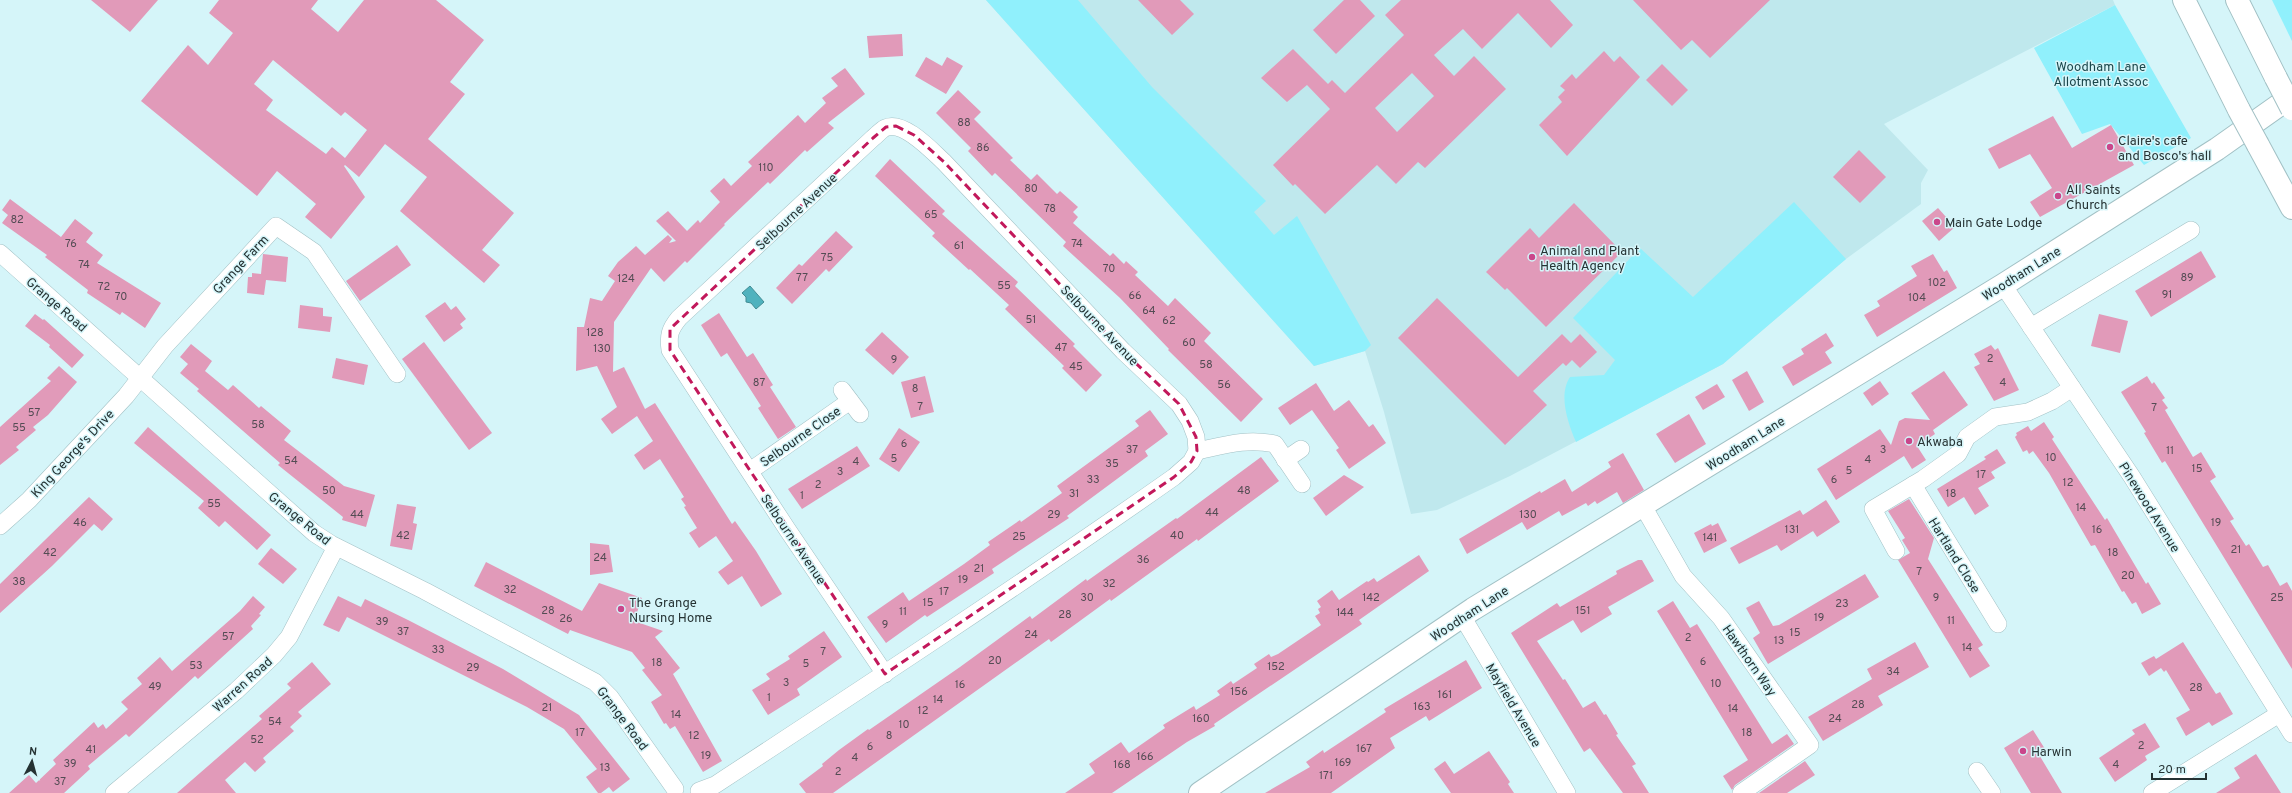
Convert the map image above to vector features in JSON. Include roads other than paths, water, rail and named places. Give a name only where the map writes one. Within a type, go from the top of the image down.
[{"type":"main road","points":[[2184,0],[2239,110],[2292,208]]},
{"type":"main road","points":[[2237,0],[2292,109]]},
{"type":"main road","name":"Woodham Lane","points":[[1200,793],[1462,616],[2003,285],[2217,149],[2292,96]]},
{"type":"street","name":"Selbourne Avenue","points":[[885,674],[670,350],[670,329],[679,318],[886,127],[896,126],[914,135],[944,162],[1123,351],[1179,404],[1190,421],[1196,437],[1198,451]]},
{"type":"street","name":"Grange Farm","points":[[140,376],[276,226],[314,252],[397,374]]},
{"type":"street","points":[[2031,327],[2191,230]]},
{"type":"street","name":"Grange Road","points":[[0,253],[140,376],[314,533],[336,547],[425,591],[595,682],[610,697],[673,791],[691,788],[700,792]]},
{"type":"street","name":"Pinewood Avenue","points":[[2003,285],[2132,477],[2292,734]]},
{"type":"street","name":"King George's Drive","points":[[0,526],[29,500],[126,396],[140,376]]},
{"type":"street","points":[[1896,551],[1873,509],[1958,454],[1967,437],[1995,417],[2028,412],[2052,401],[2072,388]]},
{"type":"street","name":"Selbourne Close","points":[[750,471],[851,402]]},
{"type":"street","points":[[700,792],[715,785],[1050,564],[1174,477],[1191,462],[1198,451],[1234,443],[1258,440],[1275,444],[1302,484]]},
{"type":"street","points":[[1285,460],[1301,449]]},
{"type":"street","name":"Hartland Close","points":[[1912,485],[1998,624]]},
{"type":"street","name":"Hawthorn Way","points":[[1643,506],[1684,576],[1721,618],[1810,745],[1741,793]]},
{"type":"street","name":"Warren Road","points":[[114,793],[236,691],[274,655],[289,637],[336,547]]},
{"type":"street","name":"Mayfield Avenue","points":[[1462,616],[1567,793]]},
{"type":"street","points":[[2152,793],[2279,714]]},
{"type":"street","points":[[1977,770],[1998,791]]},
{"type":"place","name":"Claire's cafe and Bosco's hall","points":[[2110,147]]},
{"type":"place","name":"All Saints Church","points":[[2058,196]]},
{"type":"place","name":"Main Gate Lodge","points":[[1937,222]]},
{"type":"place","name":"Animal and Plant Health Agency","points":[[1532,257]]},
{"type":"place","name":"Akwaba","points":[[1909,441]]},
{"type":"place","name":"The Grange Nursing Home","points":[[621,609]]},
{"type":"place","name":"Harwin","points":[[2023,751]]},
{"type":"park label","name":"Woodham Lane Allotment Assoc","points":[[2101,74]]}]
